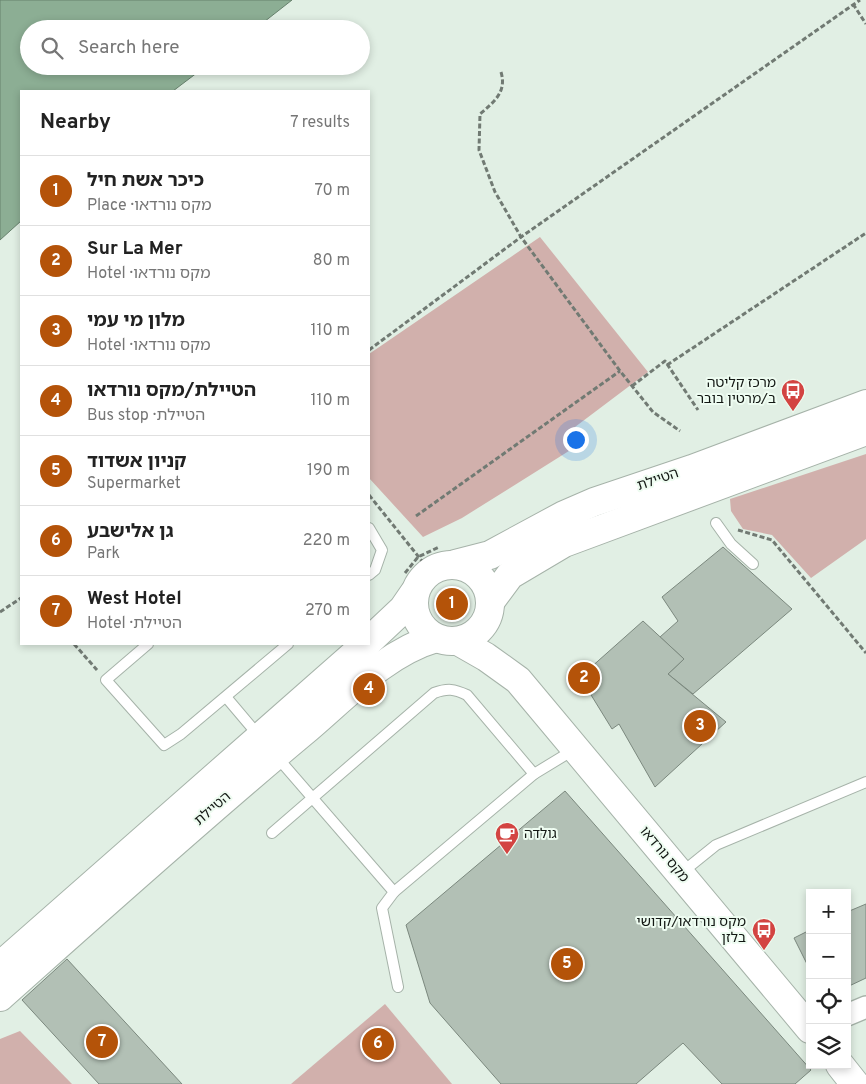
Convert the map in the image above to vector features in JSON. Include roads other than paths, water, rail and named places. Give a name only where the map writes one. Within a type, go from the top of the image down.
[{"type":"main road","name":"הטיילת","points":[[490,607],[510,575],[564,543],[866,404]]},
{"type":"main road","name":"הטיילת","points":[[442,568],[490,555],[564,515],[594,502],[701,479],[866,431]]},
{"type":"main road","points":[[370,640],[403,609],[418,584],[442,568],[466,567],[483,580],[490,607],[478,632],[447,640],[420,625],[414,610],[414,593]]},
{"type":"main road","name":"מקס נורדאו","points":[[490,607],[518,680]]},
{"type":"main road","name":"הטיילת","points":[[0,966],[267,746],[409,648],[447,640]]},
{"type":"main road","name":"מקס נורדאו","points":[[447,640],[472,647],[518,680],[806,1025]]},
{"type":"main road","name":"הטיילת","points":[[0,997],[267,746],[365,645]]},
{"type":"main road","points":[[843,1069],[856,1084]]},
{"type":"street","points":[[851,1013],[866,1007]]},
{"type":"lane","points":[[716,523],[731,544],[753,564]]},
{"type":"lane","points":[[370,530],[382,550],[375,570],[370,574]]},
{"type":"lane","points":[[147,645],[106,680],[164,745],[181,734],[287,645]]},
{"type":"lane","points":[[272,833],[434,693],[446,689],[454,689],[467,695],[534,774]]},
{"type":"lane","points":[[226,697],[394,892]]},
{"type":"lane","points":[[398,986],[382,908],[394,892],[534,774],[575,749]]},
{"type":"lane","points":[[680,874],[716,845],[866,782]]},
{"type":"place","name":"מרכז קליטה ב/מרטין בובר","points":[[793,412]]},
{"type":"place","name":"כיכר אשת חיל","points":[[452,604]]},
{"type":"place","name":"Sur La Mer","points":[[584,678]]},
{"type":"place","name":"הטיילת/מקס נורדאו","points":[[369,689]]},
{"type":"place","name":"מלון מי עמי","points":[[700,726]]},
{"type":"place","name":"גולדה","points":[[507,855]]},
{"type":"place","name":"מקס נורדאו/קדושי בלזן","points":[[764,951]]},
{"type":"place","name":"קניון אשדוד","points":[[567,964]]},
{"type":"place","name":"West Hotel","points":[[102,1042]]},
{"type":"place","name":"גן אלישבע","points":[[378,1044]]}]
